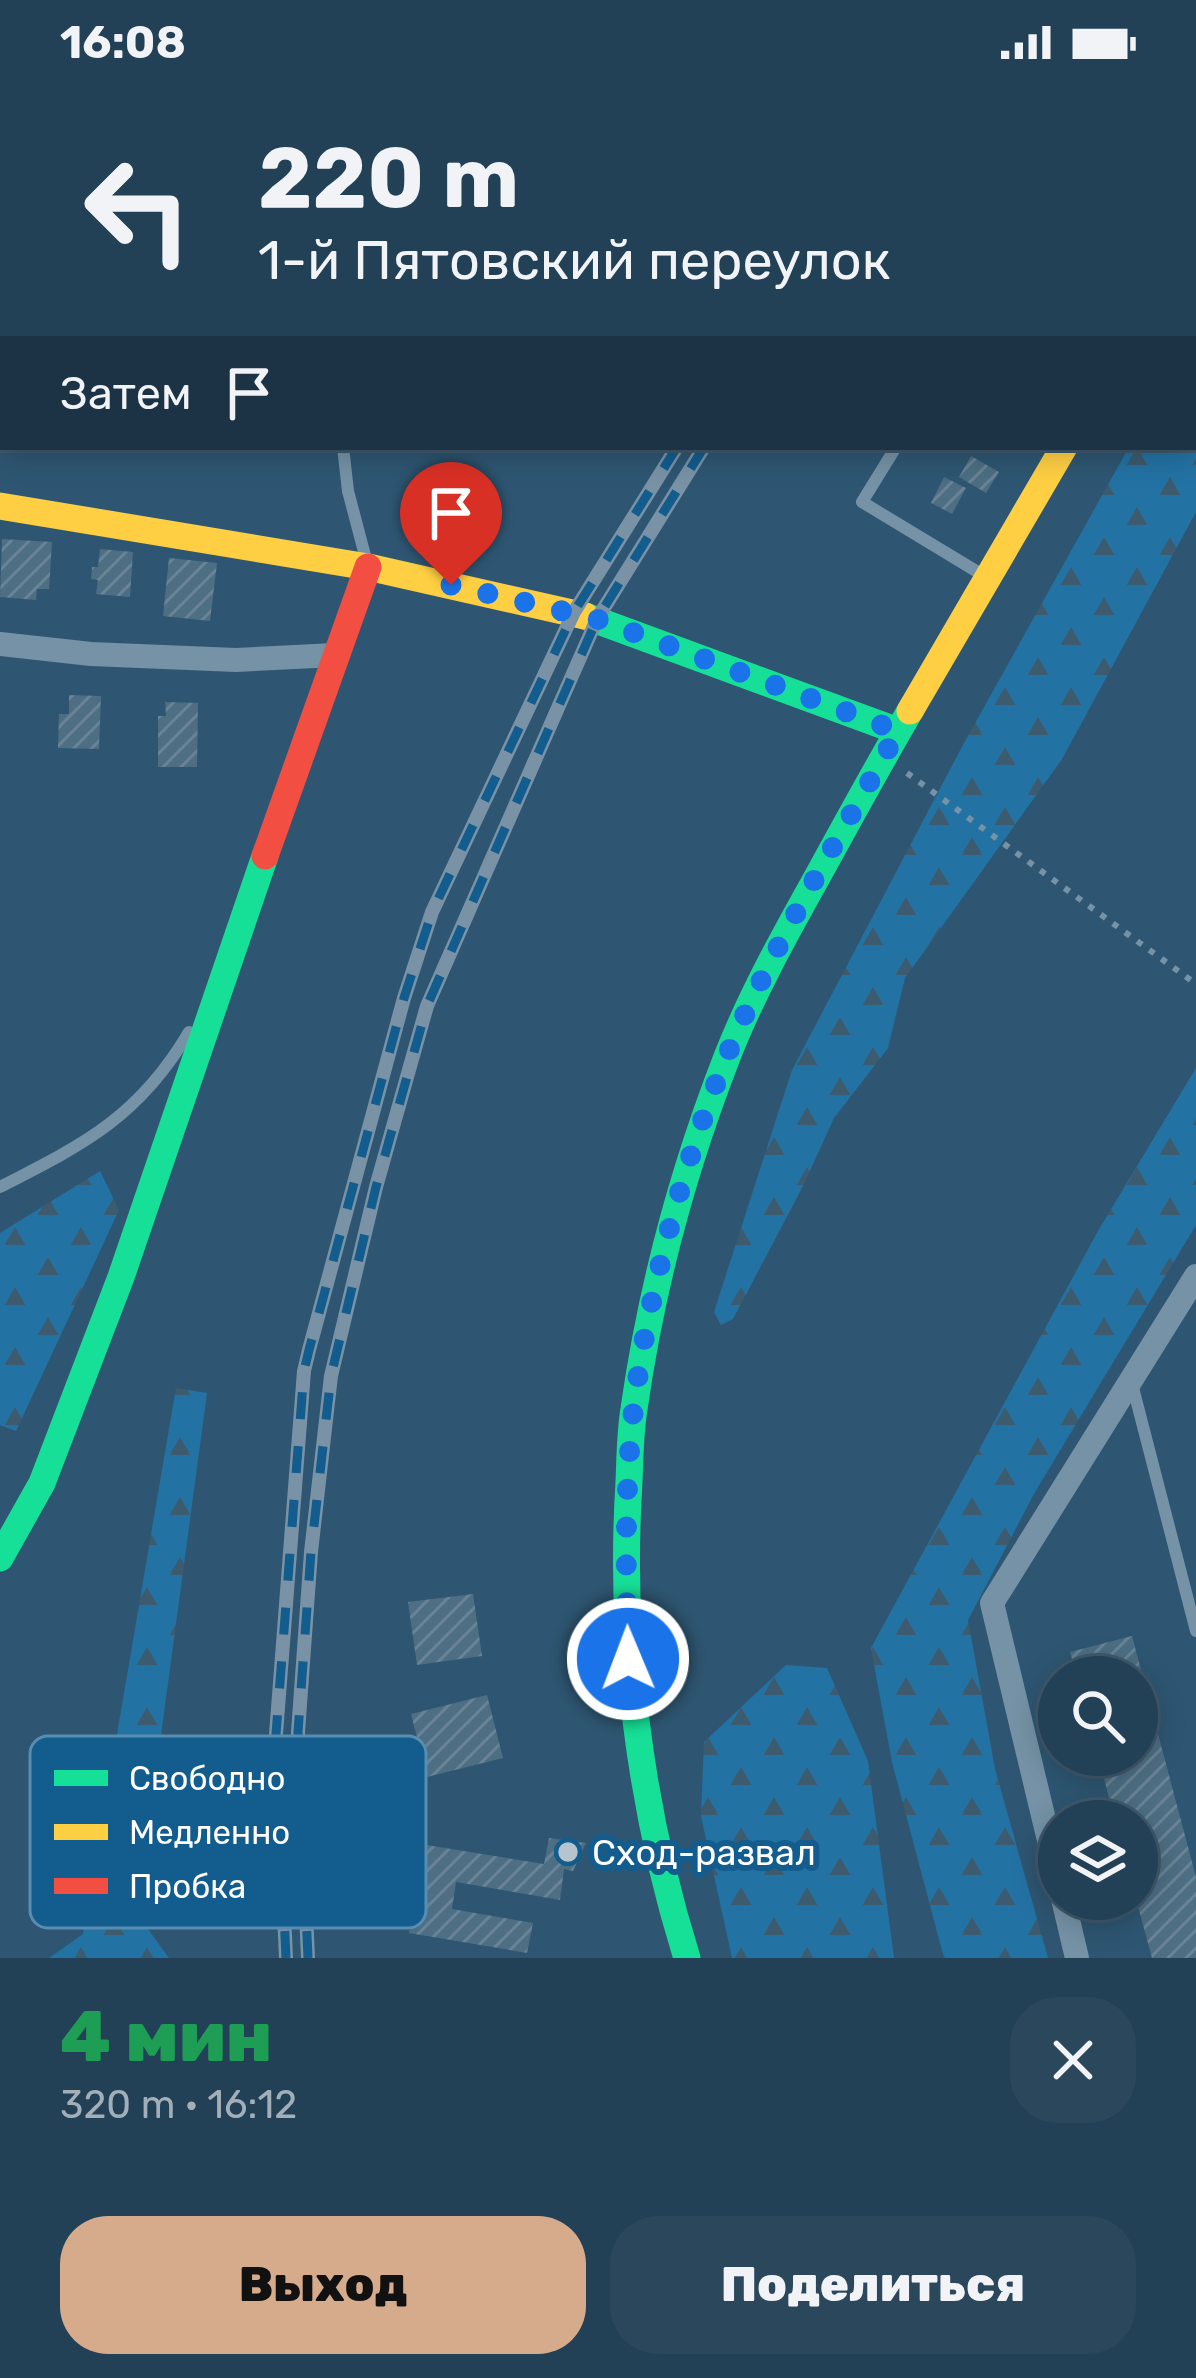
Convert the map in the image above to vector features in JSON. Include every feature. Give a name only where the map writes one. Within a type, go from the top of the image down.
[{"type":"street","points":[[686,1958],[650,1807],[628,1659],[625,1542],[633,1412],[655,1292],[686,1173],[728,1054],[784,938],[891,743],[1062,450]]},
{"type":"street","points":[[0,506],[368,567],[586,615],[891,743]]},
{"type":"street","points":[[0,1558],[42,1483],[121,1277],[368,567]]},
{"type":"street","points":[[0,644],[91,654],[236,660],[335,655]]},
{"type":"street","points":[[1039,1800],[992,1603],[1196,1276]]},
{"type":"street","points":[[1068,1920],[1077,1958]]},
{"type":"lane","points":[[343,450],[348,491],[368,567]]},
{"type":"lane","points":[[894,450],[862,502],[987,578]]},
{"type":"lane","points":[[0,1187],[76,1148],[127,1112],[172,1061],[223,974]]},
{"type":"lane","points":[[1131,1379],[1196,1631]]},
{"type":"path","points":[[891,743],[1196,985]]},
{"type":"green space","points":[[1127,450],[1196,450],[1196,512],[1062,759],[905,978],[888,1048],[834,1118],[733,1319],[721,1325],[714,1312],[792,1070],[964,743]]},
{"type":"green space","points":[[1196,1068],[1196,1225],[1035,1492],[968,1620],[995,1769],[1048,1958],[944,1958],[892,1762],[871,1648],[1098,1231]]},
{"type":"green space","points":[[100,1171],[119,1210],[16,1431],[0,1425],[0,1233]]},
{"type":"green space","points":[[176,1388],[207,1393],[161,1736],[117,1736]]},
{"type":"green space","points":[[786,1665],[827,1668],[868,1761],[894,1958],[732,1958],[701,1816],[704,1742]]},
{"type":"green space","points":[[84,1928],[147,1928],[169,1958],[49,1958],[83,1934]]},
{"type":"building","points":[[971,456],[999,472],[986,493],[959,477]]},
{"type":"building","points":[[944,477],[966,488],[952,514],[931,503]]},
{"type":"building","points":[[2,539],[52,542],[49,589],[37,589],[36,600],[0,597]]},
{"type":"building","points":[[100,549],[133,552],[130,597],[96,594],[98,580],[91,579],[92,567],[98,567]]},
{"type":"building","points":[[169,558],[217,563],[210,621],[163,616]]},
{"type":"building","points":[[69,695],[101,696],[99,749],[58,748],[59,714],[69,714]]},
{"type":"building","points":[[165,702],[198,703],[197,767],[158,767],[158,716],[166,716]]},
{"type":"building","points":[[473,1594],[482,1656],[417,1665],[408,1602]]},
{"type":"building","points":[[1132,1636],[1137,1656],[1071,1656],[1070,1652]]},
{"type":"building","points":[[487,1695],[503,1758],[427,1777],[426,1736],[417,1736],[411,1714]]},
{"type":"building","points":[[1158,1734],[1196,1877],[1196,1958],[1152,1958],[1142,1920],[1158,1920],[1158,1800],[1110,1800],[1103,1776],[1158,1776]]},
{"type":"building","points":[[549,1838],[586,1843],[573,1871],[564,1869],[560,1900],[456,1882],[452,1909],[533,1923],[527,1953],[409,1933],[410,1928],[426,1928],[426,1845],[544,1864]]},
{"type":"railway","points":[[276,1736],[304,1371],[404,998],[432,912],[574,612],[675,450]]},
{"type":"railway","points":[[298,1736],[311,1552],[331,1376],[376,1187],[427,1006],[597,619],[702,450]]},
{"type":"railway","points":[[285,1928],[286,1958]]},
{"type":"railway","points":[[307,1928],[308,1958]]},
{"type":"traffic: fast","points":[[585,616],[898,731]]},
{"type":"traffic: fast","points":[[687,1958],[656,1841],[630,1662],[627,1542],[631,1436],[641,1364],[683,1186],[737,1033],[783,939],[910,711]]},
{"type":"traffic: fast","points":[[0,1558],[42,1483],[121,1277],[265,856]]},
{"type":"traffic: slow","points":[[910,711],[1062,450]]},
{"type":"traffic: slow","points":[[0,506],[368,567],[585,616]]},
{"type":"traffic: jam","points":[[265,856],[368,567]]},
{"type":"place","name":"Сход-развал","points":[[568,1852]]},
{"type":"route","points":[[451,585],[597,619],[898,731],[765,976],[728,1054],[686,1173],[655,1292],[633,1412],[625,1542],[628,1659]]}]
